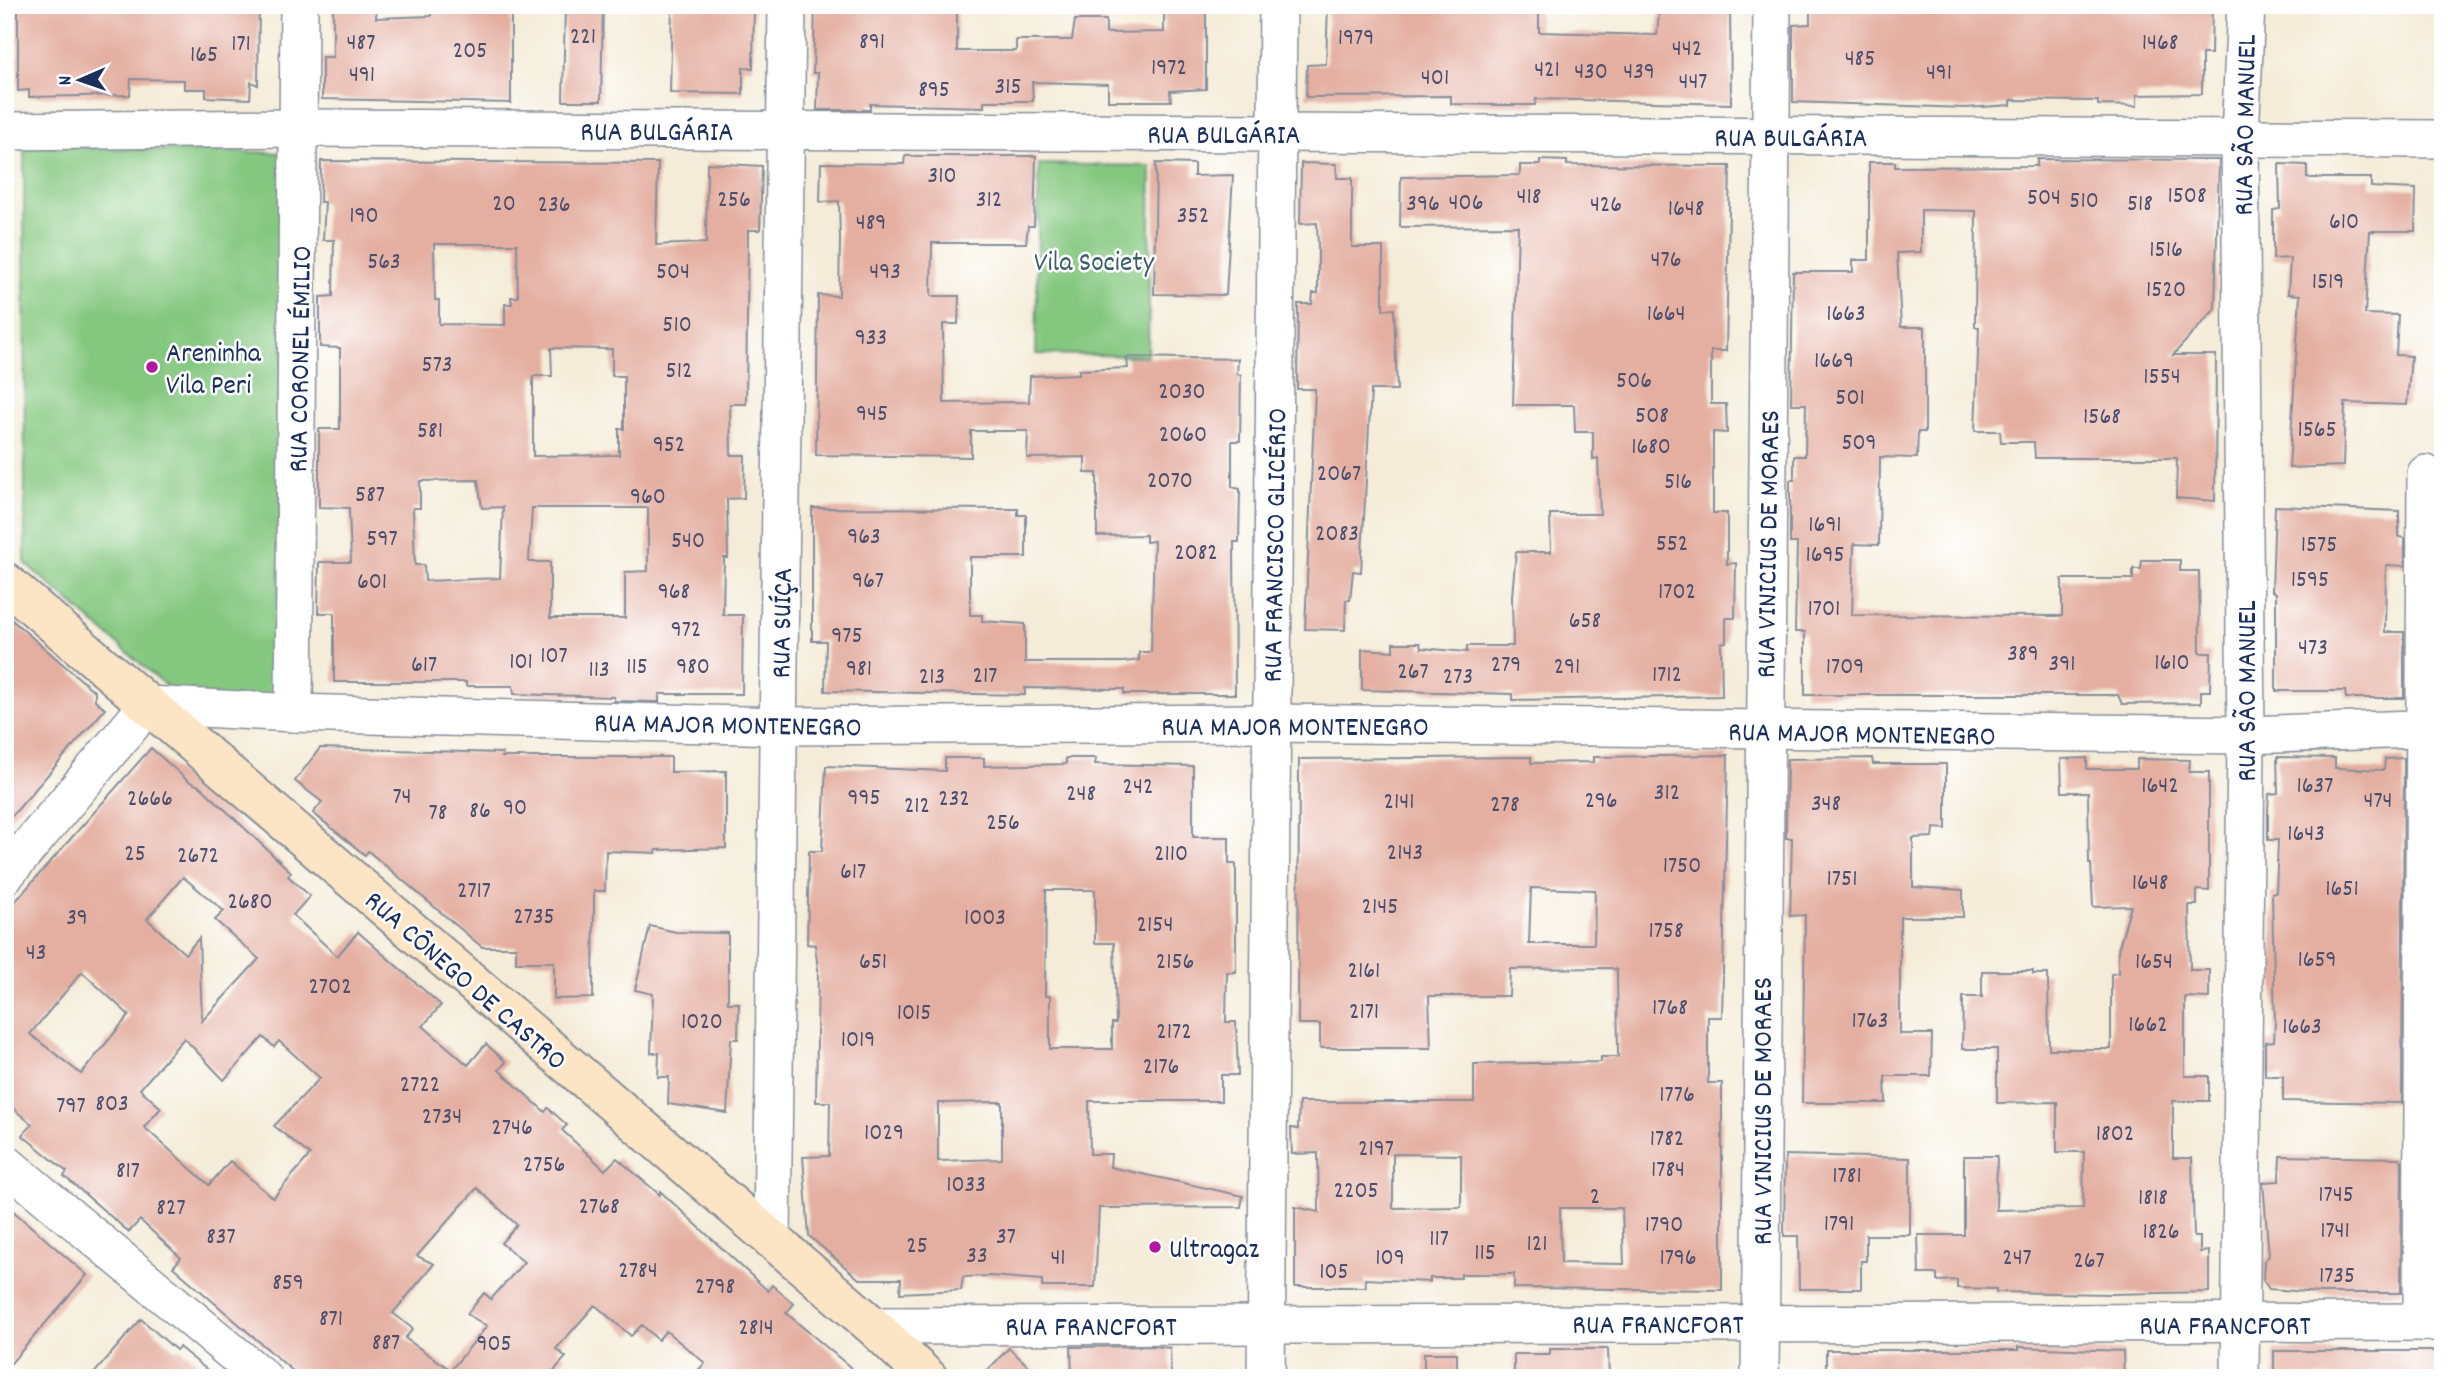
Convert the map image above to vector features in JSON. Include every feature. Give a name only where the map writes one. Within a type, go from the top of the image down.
[{"type":"main road","name":"RUA CÔNEGO DE CASTRO","points":[[5,582],[873,1326],[928,1378]]},
{"type":"street","name":"RUA CORONEL ÉMILIO","points":[[294,713],[299,5]]},
{"type":"street","name":"RUA SUÍÇA","points":[[772,1240],[787,5]]},
{"type":"street","name":"RUA FRANCISCO GLICÉRIO","points":[[1266,1378],[1278,5]]},
{"type":"street","name":"RUA VINICIUS DE MORAES","points":[[1760,1378],[1772,5]]},
{"type":"street","name":"RUA SÃO MANUEL","points":[[2241,1378],[2246,735],[2240,138],[2246,5]]},
{"type":"street","name":"RUA BULGÁRIA","points":[[5,131],[300,128],[2443,139]]},
{"type":"street","points":[[2426,474],[2435,728],[2432,1322]]},
{"type":"street","name":"RUA MAJOR MONTENEGRO","points":[[148,705],[294,713],[778,726],[1271,723],[2246,735],[2435,728]]},
{"type":"street","points":[[5,875],[148,705]]},
{"type":"street","points":[[5,1163],[263,1378]]},
{"type":"street","name":"RUA FRANCFORT","points":[[873,1326],[1760,1323],[2241,1325],[2432,1322]]},
{"type":"green space","points":[[24,146],[286,153],[278,696],[189,706],[25,563]]},
{"type":"green space","name":"Vila Society","points":[[1039,164],[1151,166],[1148,356],[1036,354]]},
{"type":"building","points":[[18,5],[259,5],[258,85],[251,82],[250,99],[206,97],[206,89],[184,89],[184,80],[131,79],[130,95],[29,97],[29,90],[18,91]]},
{"type":"building","points":[[333,5],[377,5],[376,18],[431,16],[431,5],[511,5],[511,103],[322,99],[322,57],[333,57]]},
{"type":"building","points":[[565,5],[603,5],[601,101],[563,101]]},
{"type":"building","points":[[672,5],[754,5],[753,68],[743,68],[743,94],[670,93]]},
{"type":"building","points":[[815,5],[957,5],[957,51],[1016,51],[1016,40],[1072,40],[1075,20],[1106,20],[1106,33],[1164,32],[1164,5],[1206,5],[1206,89],[1170,91],[1171,101],[1108,101],[1108,84],[1032,82],[1033,101],[984,101],[984,107],[870,104],[870,110],[817,110],[818,73],[813,73]]},
{"type":"building","points":[[1328,5],[1519,5],[1519,10],[1539,9],[1539,32],[1657,35],[1660,5],[1730,5],[1731,104],[1536,99],[1535,105],[1498,105],[1451,104],[1451,96],[1306,97],[1307,65],[1326,64]]},
{"type":"building","points":[[1810,5],[1957,9],[1957,5],[2212,5],[2211,54],[2202,54],[2202,94],[2137,95],[2137,106],[2098,105],[2098,101],[2011,100],[2011,105],[1966,108],[1793,102],[1793,25],[1810,24]]},
{"type":"building","points":[[905,156],[1036,156],[1034,226],[1028,226],[1026,243],[932,243],[931,296],[959,296],[958,324],[943,324],[944,403],[1029,402],[1030,376],[1128,368],[1127,357],[1238,359],[1237,374],[1241,375],[1240,441],[1232,441],[1232,487],[1240,489],[1239,542],[1234,542],[1235,694],[1124,694],[1124,689],[1025,688],[1025,695],[825,691],[826,641],[812,641],[812,508],[1018,509],[1018,515],[1026,515],[1026,557],[970,557],[970,615],[982,615],[982,621],[1025,624],[1025,662],[1124,662],[1139,660],[1139,652],[1151,652],[1154,541],[1146,542],[1146,535],[1097,536],[1097,473],[1085,473],[1085,457],[1027,458],[1028,431],[971,431],[971,457],[816,455],[818,295],[839,296],[840,239],[839,201],[820,202],[821,163],[904,164]]},
{"type":"building","points":[[2037,159],[2219,160],[2215,309],[2173,355],[2216,355],[2215,501],[2176,498],[2177,458],[2035,458],[2034,442],[2001,442],[2000,431],[1975,431],[1979,327],[1975,327],[1976,211],[1921,210],[1921,252],[1897,253],[1901,327],[1925,327],[1925,432],[1918,432],[1917,458],[1880,457],[1879,545],[1854,544],[1852,615],[2062,616],[2062,579],[2133,579],[2133,569],[2141,569],[2142,560],[2180,560],[2180,571],[2199,571],[2200,653],[2211,653],[2210,691],[2201,691],[2201,703],[2122,704],[2118,695],[1805,695],[1805,632],[1795,632],[1797,543],[1790,543],[1790,480],[1794,480],[1794,456],[1805,456],[1806,404],[1791,404],[1793,272],[1853,272],[1853,260],[1869,260],[1869,162],[1895,162],[1895,167],[2037,166]]},
{"type":"building","points":[[1540,160],[1567,161],[1567,165],[1730,166],[1726,351],[1711,351],[1711,404],[1726,404],[1727,433],[1713,432],[1713,513],[1727,513],[1727,564],[1736,563],[1735,618],[1726,618],[1726,642],[1721,643],[1722,696],[1513,700],[1513,694],[1362,690],[1362,649],[1393,651],[1393,643],[1420,643],[1421,648],[1467,652],[1467,646],[1513,646],[1512,596],[1516,552],[1551,552],[1550,514],[1600,514],[1598,458],[1593,459],[1593,432],[1575,432],[1574,405],[1513,405],[1518,226],[1400,227],[1401,177],[1520,175],[1520,165],[1540,165]]},
{"type":"building","points":[[321,161],[658,163],[656,245],[706,243],[707,163],[762,166],[760,230],[748,230],[746,404],[730,404],[731,455],[745,455],[744,498],[727,499],[728,558],[724,558],[723,615],[743,615],[742,694],[659,694],[659,702],[614,701],[614,697],[514,694],[513,686],[466,686],[466,682],[334,682],[334,613],[318,613],[319,562],[351,562],[349,508],[319,507],[319,429],[340,429],[340,348],[320,347],[320,297],[333,296],[334,240],[323,240],[325,202],[320,202]],"holes":[[[434,244],[517,244],[518,297],[511,297],[512,304],[505,304],[505,325],[439,324],[439,300],[435,300]],[[551,348],[612,349],[612,376],[624,376],[624,429],[619,429],[619,455],[533,456],[533,376],[552,376]],[[478,480],[482,508],[503,507],[500,578],[425,581],[424,565],[415,565],[413,508],[420,508],[420,481]],[[532,508],[648,508],[648,571],[625,572],[625,618],[550,618],[550,562],[529,562]]]},
{"type":"building","points":[[1156,163],[1194,164],[1194,176],[1233,175],[1226,295],[1154,294]]},
{"type":"building","points":[[1301,163],[1336,164],[1337,178],[1352,178],[1352,247],[1383,247],[1383,310],[1394,309],[1397,390],[1371,390],[1361,572],[1353,571],[1350,600],[1346,600],[1345,630],[1305,629],[1315,389],[1297,389],[1298,304],[1312,304],[1313,293],[1318,293],[1318,249],[1317,223],[1300,224]]},
{"type":"building","points":[[2279,164],[2307,165],[2307,178],[2371,178],[2371,187],[2416,189],[2415,231],[2370,231],[2365,314],[2398,315],[2396,355],[2411,356],[2407,405],[2345,403],[2343,466],[2289,468],[2300,295],[2288,294],[2290,258],[2273,259],[2273,210],[2280,209]]},
{"type":"building","points":[[2275,506],[2399,511],[2399,537],[2405,538],[2405,566],[2386,565],[2385,632],[2404,632],[2404,698],[2346,698],[2345,691],[2276,691],[2276,593],[2272,591]]},
{"type":"building","points":[[5,614],[95,692],[95,700],[105,709],[5,824]]},
{"type":"building","points":[[151,748],[188,781],[201,787],[291,872],[288,876],[310,896],[293,915],[337,956],[358,932],[441,1005],[423,1026],[468,1065],[486,1044],[506,1062],[499,1070],[545,1112],[548,1108],[567,1125],[562,1130],[605,1170],[617,1158],[660,1195],[660,1191],[768,1291],[772,1285],[794,1304],[786,1313],[863,1378],[691,1378],[705,1363],[666,1331],[658,1340],[642,1325],[631,1336],[595,1305],[556,1349],[566,1357],[548,1378],[301,1378],[173,1267],[181,1258],[140,1220],[129,1232],[64,1176],[67,1172],[22,1135],[32,1124],[5,1102],[5,913]],"holes":[[[183,877],[224,911],[215,920],[259,959],[202,1021],[199,938],[185,954],[147,919]],[[82,972],[129,1015],[81,1074],[30,1034]],[[263,1037],[274,1047],[279,1041],[320,1078],[274,1126],[310,1155],[273,1198],[230,1161],[209,1185],[144,1127],[161,1108],[140,1089],[184,1038],[224,1080]],[[477,1188],[517,1225],[501,1243],[524,1262],[491,1299],[484,1293],[467,1314],[487,1326],[451,1370],[405,1338],[413,1329],[393,1313],[434,1264],[417,1256]]]},
{"type":"building","points":[[320,748],[502,753],[502,757],[671,757],[671,772],[726,771],[726,848],[656,850],[656,853],[606,851],[605,891],[594,891],[593,998],[554,999],[554,962],[516,962],[516,947],[482,947],[368,851],[365,855],[313,813],[322,802],[295,781]]},
{"type":"building","points":[[1728,755],[1722,1017],[1708,1017],[1708,1083],[1722,1083],[1722,1290],[1514,1288],[1514,1274],[1461,1274],[1461,1278],[1430,1278],[1430,1282],[1365,1279],[1366,1287],[1295,1287],[1295,1207],[1319,1212],[1318,1153],[1292,1154],[1291,1128],[1298,1129],[1299,1102],[1474,1102],[1474,1064],[1601,1062],[1601,1057],[1618,1057],[1617,970],[1611,968],[1510,969],[1509,996],[1429,996],[1431,1048],[1320,1048],[1320,1024],[1298,1024],[1299,759],[1531,757],[1531,763],[1594,762],[1594,757]],"holes":[[[1531,888],[1595,890],[1594,944],[1529,944]],[[1393,1154],[1461,1155],[1461,1207],[1393,1208]],[[1560,1208],[1622,1208],[1624,1264],[1561,1263]]]},
{"type":"building","points":[[2277,757],[2335,758],[2335,768],[2384,770],[2385,759],[2404,758],[2402,1103],[2283,1101],[2283,1076],[2265,1076],[2265,1042],[2274,1041],[2275,1024],[2272,893],[2276,893],[2278,840],[2268,840],[2268,809],[2269,794],[2278,793]]},
{"type":"building","points":[[945,758],[984,758],[984,766],[1066,764],[1066,758],[1096,758],[1095,764],[1193,766],[1193,837],[1229,837],[1229,864],[1236,864],[1236,972],[1227,972],[1226,1022],[1236,1022],[1238,1075],[1221,1075],[1221,1101],[1089,1101],[1090,1154],[1111,1154],[1110,1167],[1243,1196],[1241,1207],[1099,1208],[1095,1287],[1042,1287],[1042,1280],[990,1276],[963,1277],[961,1290],[900,1293],[901,1279],[859,1279],[809,1236],[803,1157],[829,1156],[830,1102],[816,1102],[818,970],[815,945],[807,944],[809,851],[822,851],[826,766],[945,771]],"holes":[[[1046,890],[1095,890],[1095,943],[1114,943],[1116,1023],[1112,1023],[1112,1049],[1050,1049],[1050,996],[1045,996]],[[1002,1102],[1002,1159],[938,1161],[938,1103]]]},
{"type":"building","points":[[1872,758],[1873,764],[1946,764],[1946,829],[1934,828],[1933,837],[1913,838],[1913,887],[1963,890],[1963,917],[1900,917],[1900,1034],[1932,1034],[1931,1076],[1885,1076],[1886,1103],[1802,1103],[1805,915],[1790,916],[1792,838],[1786,838],[1787,759]]},
{"type":"building","points":[[2087,758],[2087,769],[2137,769],[2137,759],[2190,760],[2189,772],[2209,772],[2209,891],[2197,890],[2197,905],[2189,905],[2190,970],[2209,970],[2209,998],[2185,997],[2185,1076],[2209,1076],[2209,1101],[2173,1101],[2173,1158],[2192,1158],[2194,1237],[2200,1237],[2200,1252],[2209,1251],[2209,1292],[1996,1292],[1996,1289],[1957,1288],[1957,1280],[1937,1281],[1937,1274],[1919,1274],[1918,1235],[1964,1235],[1964,1156],[1997,1156],[1996,1210],[2083,1208],[2084,1152],[2057,1152],[2057,1102],[1997,1103],[1997,1049],[1962,1049],[1963,997],[1982,997],[1982,971],[2033,971],[2033,974],[2048,974],[2049,1049],[2111,1049],[2111,974],[2118,973],[2118,950],[2131,906],[2093,907],[2089,864],[2088,792],[2062,792],[2061,759]]},
{"type":"building","points":[[650,926],[676,932],[728,933],[728,1003],[739,1003],[738,1039],[731,1039],[727,1113],[668,1104],[669,1077],[658,1077],[659,1053],[651,1053],[653,994],[635,990]]},
{"type":"building","points":[[1785,1155],[1910,1158],[1910,1235],[1866,1235],[1866,1261],[1861,1261],[1861,1289],[1799,1289],[1798,1236],[1784,1236]]},
{"type":"building","points":[[2280,1156],[2399,1158],[2402,1161],[2401,1293],[2320,1293],[2269,1289],[2263,1280],[2264,1261],[2269,1256],[2263,1182],[2279,1181]]},
{"type":"building","points":[[5,1204],[87,1275],[5,1370]]},
{"type":"building","points":[[141,1319],[176,1350],[179,1347],[217,1378],[90,1378]]},
{"type":"building","points":[[1071,1347],[1170,1348],[1171,1378],[1072,1378]]},
{"type":"building","points":[[2018,1347],[2123,1351],[2124,1378],[1826,1378],[1826,1350],[2018,1350]]},
{"type":"building","points":[[1009,1348],[1041,1378],[980,1378]]},
{"type":"building","points":[[1550,1349],[1608,1349],[1609,1378],[1514,1378],[1514,1354],[1550,1354]]},
{"type":"building","points":[[2274,1351],[2443,1351],[2443,1378],[2274,1378]]},
{"type":"building","points":[[1424,1353],[1457,1353],[1457,1378],[1424,1378]]},
{"type":"place","name":"Areninha Vila Peri","points":[[152,367]]},
{"type":"place","name":"Ultragaz","points":[[1155,1247]]}]
